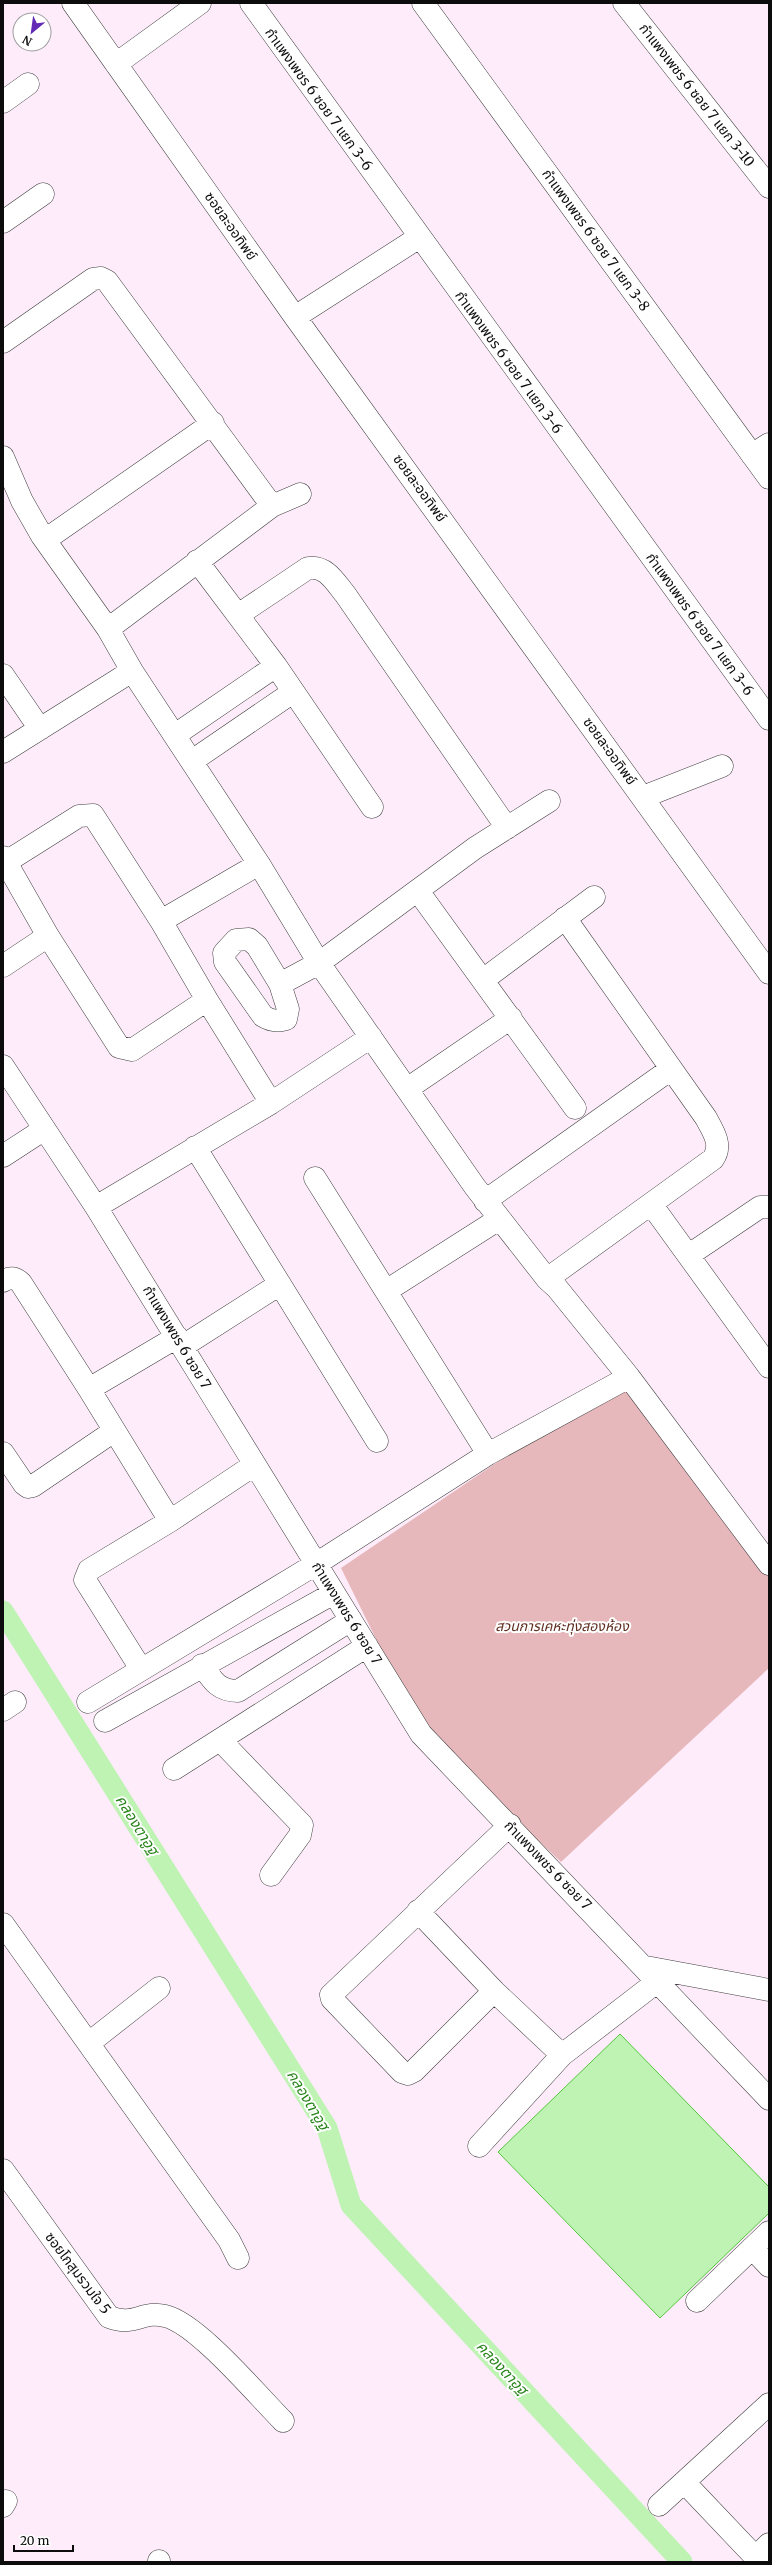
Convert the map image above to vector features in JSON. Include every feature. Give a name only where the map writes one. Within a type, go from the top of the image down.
[{"type":"street","name":"ซอยละออทิพย์","points":[[73,3],[295,317],[769,973]]},
{"type":"street","points":[[116,64],[200,3]]},
{"type":"street","name":"กำแพงเพชร 6 ซอย 7 แยก 3-6","points":[[250,3],[418,238],[769,719]]},
{"type":"street","name":"กำแพงเพชร 6 ซอย 7 แยก 3-8","points":[[423,3],[761,449],[769,478]]},
{"type":"street","name":"กำแพงเพชร 6 ซอย 7 แยก 3-10","points":[[624,3],[769,187]]},
{"type":"street","points":[[3,102],[28,84]]},
{"type":"street","points":[[3,222],[43,194]]},
{"type":"street","points":[[295,317],[418,238]]},
{"type":"street","points":[[3,342],[93,279],[101,278],[107,281],[213,423],[272,506]]},
{"type":"street","points":[[45,540],[213,423]]},
{"type":"street","points":[[3,457],[22,501],[45,540],[108,629],[132,671],[259,864],[319,962],[485,1201],[628,1377],[769,1564]]},
{"type":"street","points":[[108,629],[272,506],[300,494]]},
{"type":"street","points":[[197,562],[276,666],[372,806]]},
{"type":"street","points":[[238,615],[308,568],[315,567],[328,574],[345,594],[507,828]]},
{"type":"street","points":[[175,735],[276,666]]},
{"type":"street","points":[[3,752],[132,671]]},
{"type":"street","points":[[3,675],[40,729]]},
{"type":"street","points":[[192,761],[293,692]]},
{"type":"street","points":[[643,797],[722,766]]},
{"type":"street","points":[[280,984],[319,962],[507,828],[549,800]]},
{"type":"street","points":[[207,1000],[132,1050],[126,1050],[119,1047],[48,936],[4,859],[79,816],[93,815],[161,921],[207,1000],[271,1103]]},
{"type":"street","points":[[161,921],[259,864]]},
{"type":"street","points":[[418,891],[575,1108]]},
{"type":"street","points":[[483,980],[594,897]]},
{"type":"street","points":[[547,1279],[713,1159],[718,1153],[714,1134],[706,1118],[565,918]]},
{"type":"street","points":[[3,966],[48,936]]},
{"type":"street","points":[[407,1089],[511,1018]]},
{"type":"street","points":[[96,1207],[271,1103],[371,1037]]},
{"type":"street","name":"กำแพงเพชร 6 ซอย 7","points":[[3,1066],[43,1130],[96,1207],[180,1341],[254,1465],[421,1734],[510,1825],[769,2099]]},
{"type":"street","points":[[485,1201],[671,1069]]},
{"type":"street","points":[[3,1156],[43,1130]]},
{"type":"street","points":[[195,1147],[377,1441]]},
{"type":"street","points":[[315,1178],[488,1454]]},
{"type":"street","points":[[651,1204],[769,1367]]},
{"type":"street","points":[[689,1255],[760,1207],[769,1207]]},
{"type":"street","points":[[386,1291],[499,1219]]},
{"type":"street","points":[[3,1281],[9,1278],[16,1278],[21,1283],[89,1389],[170,1521]]},
{"type":"street","points":[[89,1389],[180,1341],[280,1284]]},
{"type":"street","points":[[88,1702],[316,1564],[488,1454],[628,1377]]},
{"type":"street","points":[[3,1453],[24,1484],[33,1486],[114,1431]]},
{"type":"street","points":[[141,1669],[85,1580],[85,1576],[89,1570],[170,1521],[254,1465]]},
{"type":"street","points":[[105,1721],[334,1592]]},
{"type":"street","points":[[202,1665],[217,1687],[228,1691],[238,1691],[351,1620]]},
{"type":"street","points":[[174,1769],[367,1646]]},
{"type":"street","points":[[220,1740],[302,1826],[300,1835],[271,1875]]},
{"type":"street","points":[[494,1991],[414,2071],[408,2074],[402,2072],[332,1999],[334,1990],[510,1825]]},
{"type":"street","points":[[418,1911],[494,1991],[562,2055]]},
{"type":"street","points":[[3,1924],[229,2240],[238,2258]]},
{"type":"street","points":[[479,2146],[562,2055],[652,1974],[769,1990]]},
{"type":"street","points":[[89,2043],[158,1988]]},
{"type":"street","name":"ซอยโกสุมรวมใจ 5","points":[[3,2170],[109,2317],[122,2322],[138,2320],[150,2314],[165,2316],[183,2322],[209,2345],[283,2421]]},
{"type":"street","points":[[697,2301],[769,2232]]},
{"type":"street","points":[[752,2248],[769,2266]]},
{"type":"street","points":[[659,2505],[769,2404]]},
{"type":"street","points":[[684,2482],[762,2554]]},
{"type":"green space","name":"สวนการเคหะทุ่งสองห้อง","points":[[617,1381],[769,1567],[769,1668],[561,1862],[422,1732],[341,1568]]},
{"type":"shaded area","points":[[620,2034],[769,2187],[769,2213],[660,2318],[498,2152]]},
{"type":"waterway","name":"คลองตาอูฐ","points":[[3,1611],[327,2128],[351,2205],[682,2562]]}]
